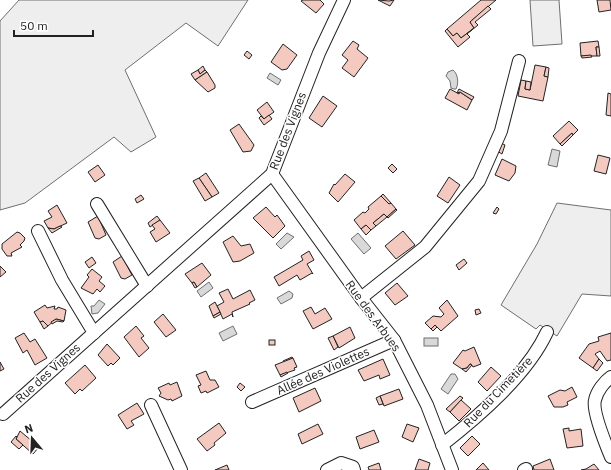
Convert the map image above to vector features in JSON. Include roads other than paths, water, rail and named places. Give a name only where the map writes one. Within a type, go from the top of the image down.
[{"type":"street","name":"Rue des Vignes","points":[[3,414],[272,174],[319,53],[344,0]]},
{"type":"street","points":[[360,298],[425,247],[479,181],[501,131],[519,61]]},
{"type":"street","name":"Rue des Arbues","points":[[272,174],[360,298],[394,340],[427,405],[452,470]]},
{"type":"street","points":[[97,204],[147,286]]},
{"type":"street","points":[[38,231],[62,280],[94,333]]},
{"type":"street","name":"Rue du Cimetière","points":[[442,445],[463,428],[516,377],[538,351],[547,332]]},
{"type":"street","name":"Allée des Violettes","points":[[252,402],[394,340]]},
{"type":"street","points":[[611,377],[604,382],[595,400],[600,426],[611,457]]},
{"type":"street","points":[[151,405],[182,470]]},
{"type":"street","points":[[326,470],[341,463],[353,467],[354,470]]}]
